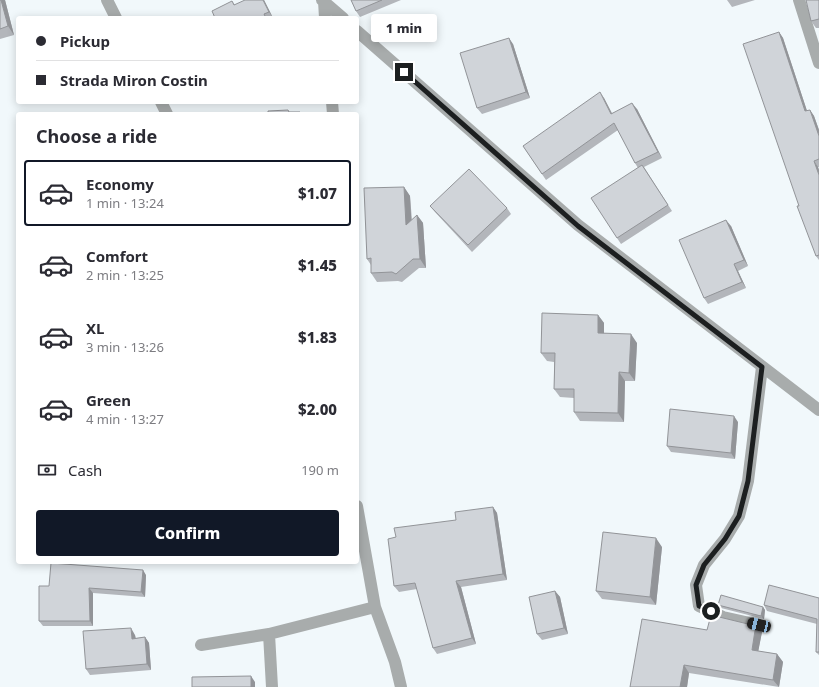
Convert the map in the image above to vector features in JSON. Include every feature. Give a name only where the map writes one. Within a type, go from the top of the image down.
[{"type":"street","points":[[107,0],[115,16]]},
{"type":"street","points":[[799,0],[819,63]]},
{"type":"street","points":[[323,1],[325,16]]},
{"type":"street","points":[[323,1],[341,16]]},
{"type":"street","points":[[359,33],[578,226],[819,410]]},
{"type":"street","points":[[759,625],[723,617],[699,606],[696,585],[704,565],[725,539],[739,516],[748,481],[762,367]]},
{"type":"street","points":[[359,517],[375,607],[395,662],[401,687]]},
{"type":"street","points":[[201,645],[269,634],[375,607]]},
{"type":"street","points":[[269,634],[272,687]]},
{"type":"building","points":[[0,0],[8,26],[0,29]]},
{"type":"building","points":[[245,0],[263,0],[269,12],[264,14],[265,16],[214,16],[212,11],[232,1],[234,5]]},
{"type":"building","points":[[351,0],[382,0],[356,11]]},
{"type":"building","points":[[806,0],[819,0],[819,19],[811,21]]},
{"type":"building","points":[[779,32],[805,111],[810,110],[819,136],[819,159],[814,161],[819,175],[819,255],[816,256],[797,206],[799,206],[743,44]]},
{"type":"building","points":[[509,38],[526,92],[477,108],[460,53]]},
{"type":"building","points":[[600,92],[611,114],[632,103],[658,152],[635,163],[614,123],[542,174],[523,146]]},
{"type":"building","points":[[288,110],[289,112],[268,112]]},
{"type":"building","points":[[642,165],[668,205],[617,238],[591,198]]},
{"type":"building","points":[[469,169],[507,208],[468,245],[430,206]]},
{"type":"building","points":[[404,187],[406,225],[417,215],[420,259],[413,259],[396,274],[392,272],[371,273],[371,258],[367,259],[364,188]]},
{"type":"building","points":[[726,220],[744,260],[734,264],[742,282],[704,298],[679,240]]},
{"type":"building","points":[[542,313],[598,315],[598,333],[631,334],[629,373],[619,372],[618,413],[574,412],[574,389],[554,389],[555,353],[541,353]]},
{"type":"building","points":[[670,409],[734,416],[731,453],[667,446]]},
{"type":"building","points":[[493,507],[503,574],[456,581],[472,638],[433,648],[415,583],[394,586],[388,539],[396,537],[394,528],[456,520],[455,512]]},
{"type":"building","points":[[603,532],[656,538],[650,597],[596,591]]},
{"type":"building","points":[[51,564],[143,570],[141,592],[89,588],[90,621],[39,621],[39,586],[49,586]]},
{"type":"building","points":[[769,585],[819,598],[819,652],[816,652],[817,619],[764,605]]},
{"type":"building","points":[[555,591],[564,628],[537,634],[529,597]]},
{"type":"building","points":[[721,595],[763,607],[761,616],[718,605]]},
{"type":"building","points":[[711,615],[752,625],[756,624],[752,650],[777,654],[773,680],[684,665],[680,687],[630,687],[642,619],[707,630]]},
{"type":"building","points":[[131,628],[132,639],[145,637],[147,664],[86,669],[83,631]]},
{"type":"building","points":[[251,676],[251,687],[192,687],[192,677]]},
{"type":"route","points":[[404,72],[578,226],[762,367],[748,481],[739,516],[725,539],[704,565],[696,585],[699,606],[711,611]]}]
